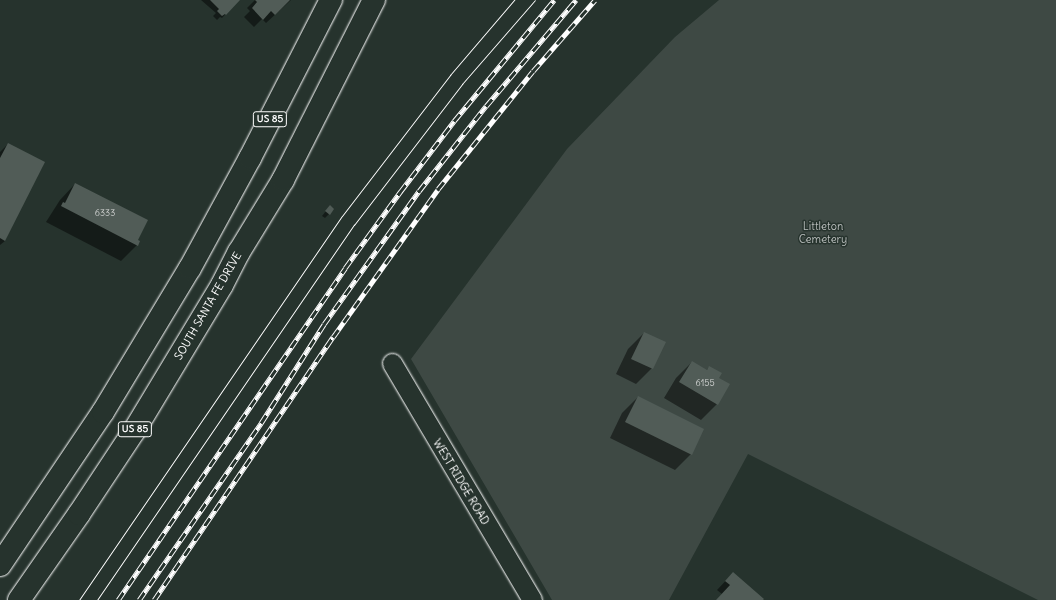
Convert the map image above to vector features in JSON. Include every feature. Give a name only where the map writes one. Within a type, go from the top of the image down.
[{"type":"highway","name":"US 85","points":[[0,565],[7,550],[103,412],[195,260],[250,158],[331,0]]},
{"type":"highway","name":"SOUTH SANTA FE DRIVE","points":[[19,600],[79,514],[134,431],[222,285],[239,252],[290,167],[374,0]]},
{"type":"street","name":"WEST RIDGE ROAD","points":[[392,363],[532,600]]},
{"type":"green space","name":"Littleton Cemetery","points":[[719,0],[1056,0],[1056,600],[1038,600],[748,454],[669,600],[552,600],[411,359],[567,149],[675,37]]},
{"type":"building","points":[[210,0],[240,0],[226,15],[225,14],[222,16],[217,11],[219,9]]},
{"type":"building","points":[[255,0],[290,0],[275,15],[271,11],[263,20],[252,8],[257,2]]},
{"type":"building","points":[[8,143],[45,162],[5,241],[0,238],[0,158]]},
{"type":"building","points":[[75,183],[148,220],[138,240],[140,241],[138,246],[61,206],[63,202],[65,203]]},
{"type":"building","points":[[330,205],[334,209],[330,215],[325,211]]},
{"type":"building","points":[[644,332],[666,342],[653,369],[631,359]]},
{"type":"building","points":[[692,361],[707,370],[709,366],[722,373],[719,378],[730,384],[718,405],[679,382]]},
{"type":"building","points":[[638,396],[704,429],[692,455],[625,422]]},
{"type":"building","points":[[733,572],[764,599],[716,600],[730,585],[725,581]]},
{"type":"tram line","points":[[79,600],[342,216],[450,75],[514,0]]},
{"type":"tram line","points":[[97,600],[354,225],[462,84],[535,0]]},
{"type":"railway","points":[[118,600],[345,268],[400,192],[454,121],[554,0]]},
{"type":"railway","points":[[139,600],[261,423],[324,324],[419,191],[486,106],[576,0]]},
{"type":"railway","points":[[154,600],[333,337],[438,189],[533,71],[595,0]]}]
